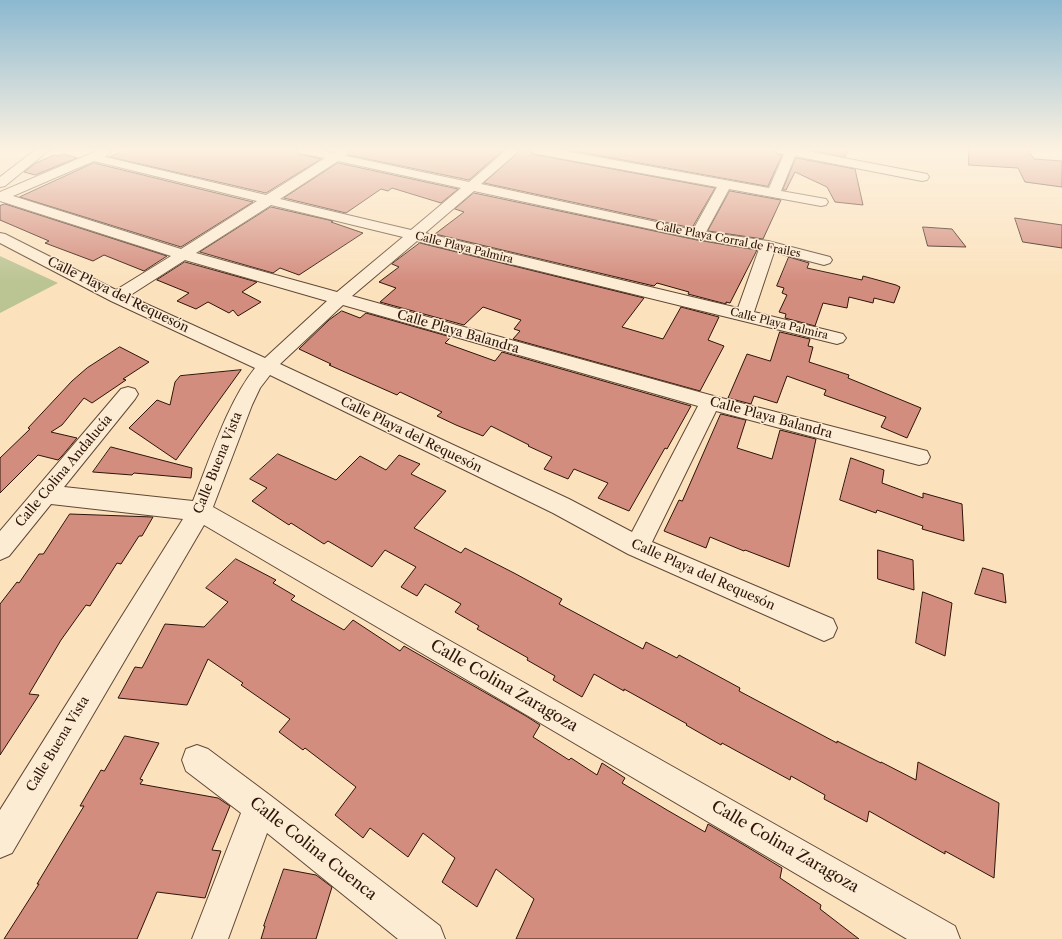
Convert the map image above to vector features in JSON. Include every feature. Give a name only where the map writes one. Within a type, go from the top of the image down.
[{"type":"street","name":"Calle Playa Balandra","points":[[5,194],[184,255],[710,402],[919,457]]},
{"type":"street","name":"Calle Playa Palmira","points":[[244,194],[837,338]]},
{"type":"street","points":[[118,297],[279,194]]},
{"type":"street","name":"Calle Buena Vista","points":[[0,841],[200,511],[242,404],[252,385],[267,366],[339,298],[462,194]]},
{"type":"street","name":"Calle Playa Corral de Frailes","points":[[507,194],[697,235],[768,246],[824,260]]},
{"type":"street","points":[[697,235],[720,194]]},
{"type":"street","points":[[773,194],[821,202]]},
{"type":"street","name":"Calle Playa del Requesón","points":[[0,237],[118,297],[561,506],[637,547],[824,628]]},
{"type":"street","points":[[744,315],[768,246]]},
{"type":"street","name":"Calle Colina Andalucía","points":[[0,549],[128,394]]},
{"type":"street","points":[[637,547],[710,402]]},
{"type":"street","name":"Calle Colina Zaragoza","points":[[45,494],[200,511],[942,939]]},
{"type":"street","name":"Calle Colina Cuenca","points":[[197,760],[260,807],[427,939]]},
{"type":"street","points":[[210,939],[260,807]]},
{"type":"green space","points":[[0,256],[58,283],[0,313]]},
{"type":"building","points":[[27,194],[220,194],[253,202],[181,247],[20,197]]},
{"type":"building","points":[[290,194],[374,194],[346,213],[284,198]]},
{"type":"building","points":[[411,194],[452,194],[441,203]]},
{"type":"building","points":[[473,194],[478,194],[697,240],[757,250],[730,303],[726,302],[726,304],[688,294],[689,292],[657,283],[654,286],[435,234],[464,212],[455,209]]},
{"type":"building","points":[[534,194],[712,194],[692,228]]},
{"type":"building","points":[[728,194],[746,194],[781,200],[763,239],[708,231]]},
{"type":"building","points":[[831,194],[861,194],[863,205],[835,202]]},
{"type":"building","points":[[5,204],[167,256],[144,271],[104,255],[93,261],[45,243],[49,241],[0,220],[0,206]]},
{"type":"building","points":[[271,207],[333,221],[331,222],[363,233],[299,275],[280,268],[273,273],[200,252]]},
{"type":"building","points":[[1015,218],[1062,225],[1062,248],[1023,242]]},
{"type":"building","points":[[923,227],[952,229],[966,247],[928,246]]},
{"type":"building","points":[[420,243],[644,298],[622,327],[663,339],[681,307],[719,317],[708,340],[724,346],[700,391],[513,339],[520,331],[514,329],[521,320],[483,307],[464,325],[380,302],[396,288],[379,282],[399,267],[392,264]]},
{"type":"building","points":[[789,257],[809,263],[807,268],[862,280],[863,276],[900,287],[894,303],[874,298],[873,303],[849,297],[847,308],[823,303],[815,326],[785,318],[786,314],[779,312],[787,295],[782,293],[784,288],[777,286]]},
{"type":"building","points":[[185,262],[257,282],[242,292],[261,302],[238,316],[233,310],[229,313],[208,302],[196,309],[177,301],[189,293],[157,280]]},
{"type":"building","points":[[342,311],[360,318],[366,313],[451,337],[445,343],[495,361],[502,352],[691,406],[629,511],[598,498],[608,483],[574,469],[568,479],[544,469],[552,457],[491,426],[483,436],[437,416],[442,412],[400,392],[397,395],[329,365],[331,364],[299,349],[329,320]]},
{"type":"building","points":[[780,332],[810,339],[808,346],[813,347],[809,362],[849,375],[848,378],[921,408],[907,438],[881,427],[886,417],[824,395],[826,390],[787,376],[777,403],[754,396],[751,404],[728,398],[747,354],[770,361]]},
{"type":"building","points":[[120,347],[149,362],[123,379],[126,380],[92,403],[84,398],[62,425],[51,432],[77,438],[62,456],[58,460],[38,455],[0,493],[0,458],[30,429],[28,428],[72,381],[87,368]]},
{"type":"building","points":[[241,370],[176,460],[129,428],[157,400],[170,405],[175,382],[180,376]]},
{"type":"building","points":[[721,414],[746,420],[737,448],[772,459],[780,430],[816,439],[789,567],[710,537],[706,548],[664,531],[679,500],[682,501]]},
{"type":"building","points":[[111,447],[192,468],[191,478],[134,473],[132,475],[93,472]]},
{"type":"building","points":[[278,454],[336,480],[360,456],[386,470],[399,455],[420,464],[411,474],[446,491],[414,528],[461,553],[465,548],[514,573],[562,599],[559,604],[643,649],[646,642],[677,658],[679,655],[740,688],[739,691],[837,743],[837,741],[916,780],[918,762],[999,803],[994,878],[945,851],[945,854],[869,811],[867,822],[824,799],[825,795],[791,776],[790,780],[722,743],[721,745],[686,725],[687,724],[594,674],[582,697],[553,680],[555,676],[527,660],[528,658],[477,629],[479,626],[455,612],[461,604],[425,584],[417,596],[401,587],[416,567],[385,550],[372,567],[328,541],[324,544],[291,523],[289,525],[252,501],[267,488],[250,479]]},
{"type":"building","points":[[851,458],[884,470],[882,483],[923,498],[923,493],[962,504],[964,541],[922,529],[923,526],[877,510],[876,513],[840,500]]},
{"type":"building","points":[[70,514],[153,517],[142,536],[139,536],[121,564],[117,563],[90,606],[86,605],[61,640],[29,694],[39,695],[0,755],[0,604],[17,582],[19,583],[39,554],[43,554]]},
{"type":"building","points":[[878,550],[913,560],[914,590],[878,579]]},
{"type":"building","points":[[236,559],[276,580],[273,583],[295,596],[291,600],[344,630],[353,620],[400,651],[404,646],[526,716],[540,725],[533,737],[569,760],[571,758],[597,775],[602,763],[625,778],[622,783],[667,810],[705,832],[708,824],[782,868],[780,878],[821,905],[820,909],[859,939],[516,939],[534,899],[496,869],[477,907],[442,882],[455,858],[423,833],[408,857],[370,828],[363,838],[335,815],[356,787],[305,748],[303,750],[279,732],[290,719],[241,685],[243,683],[208,659],[187,705],[118,698],[135,667],[142,668],[165,624],[204,627],[228,602],[206,588]]},
{"type":"building","points":[[983,568],[1003,574],[1006,603],[975,594]]},
{"type":"building","points":[[923,592],[952,603],[945,656],[916,643]]},
{"type":"building","points":[[125,736],[159,743],[140,779],[143,780],[140,784],[218,798],[230,806],[212,850],[221,851],[205,898],[157,892],[137,939],[4,939],[39,884],[37,884],[84,806],[80,806],[101,770],[104,771]]},
{"type":"building","points":[[284,869],[316,875],[332,887],[316,939],[261,939],[264,926]]}]
